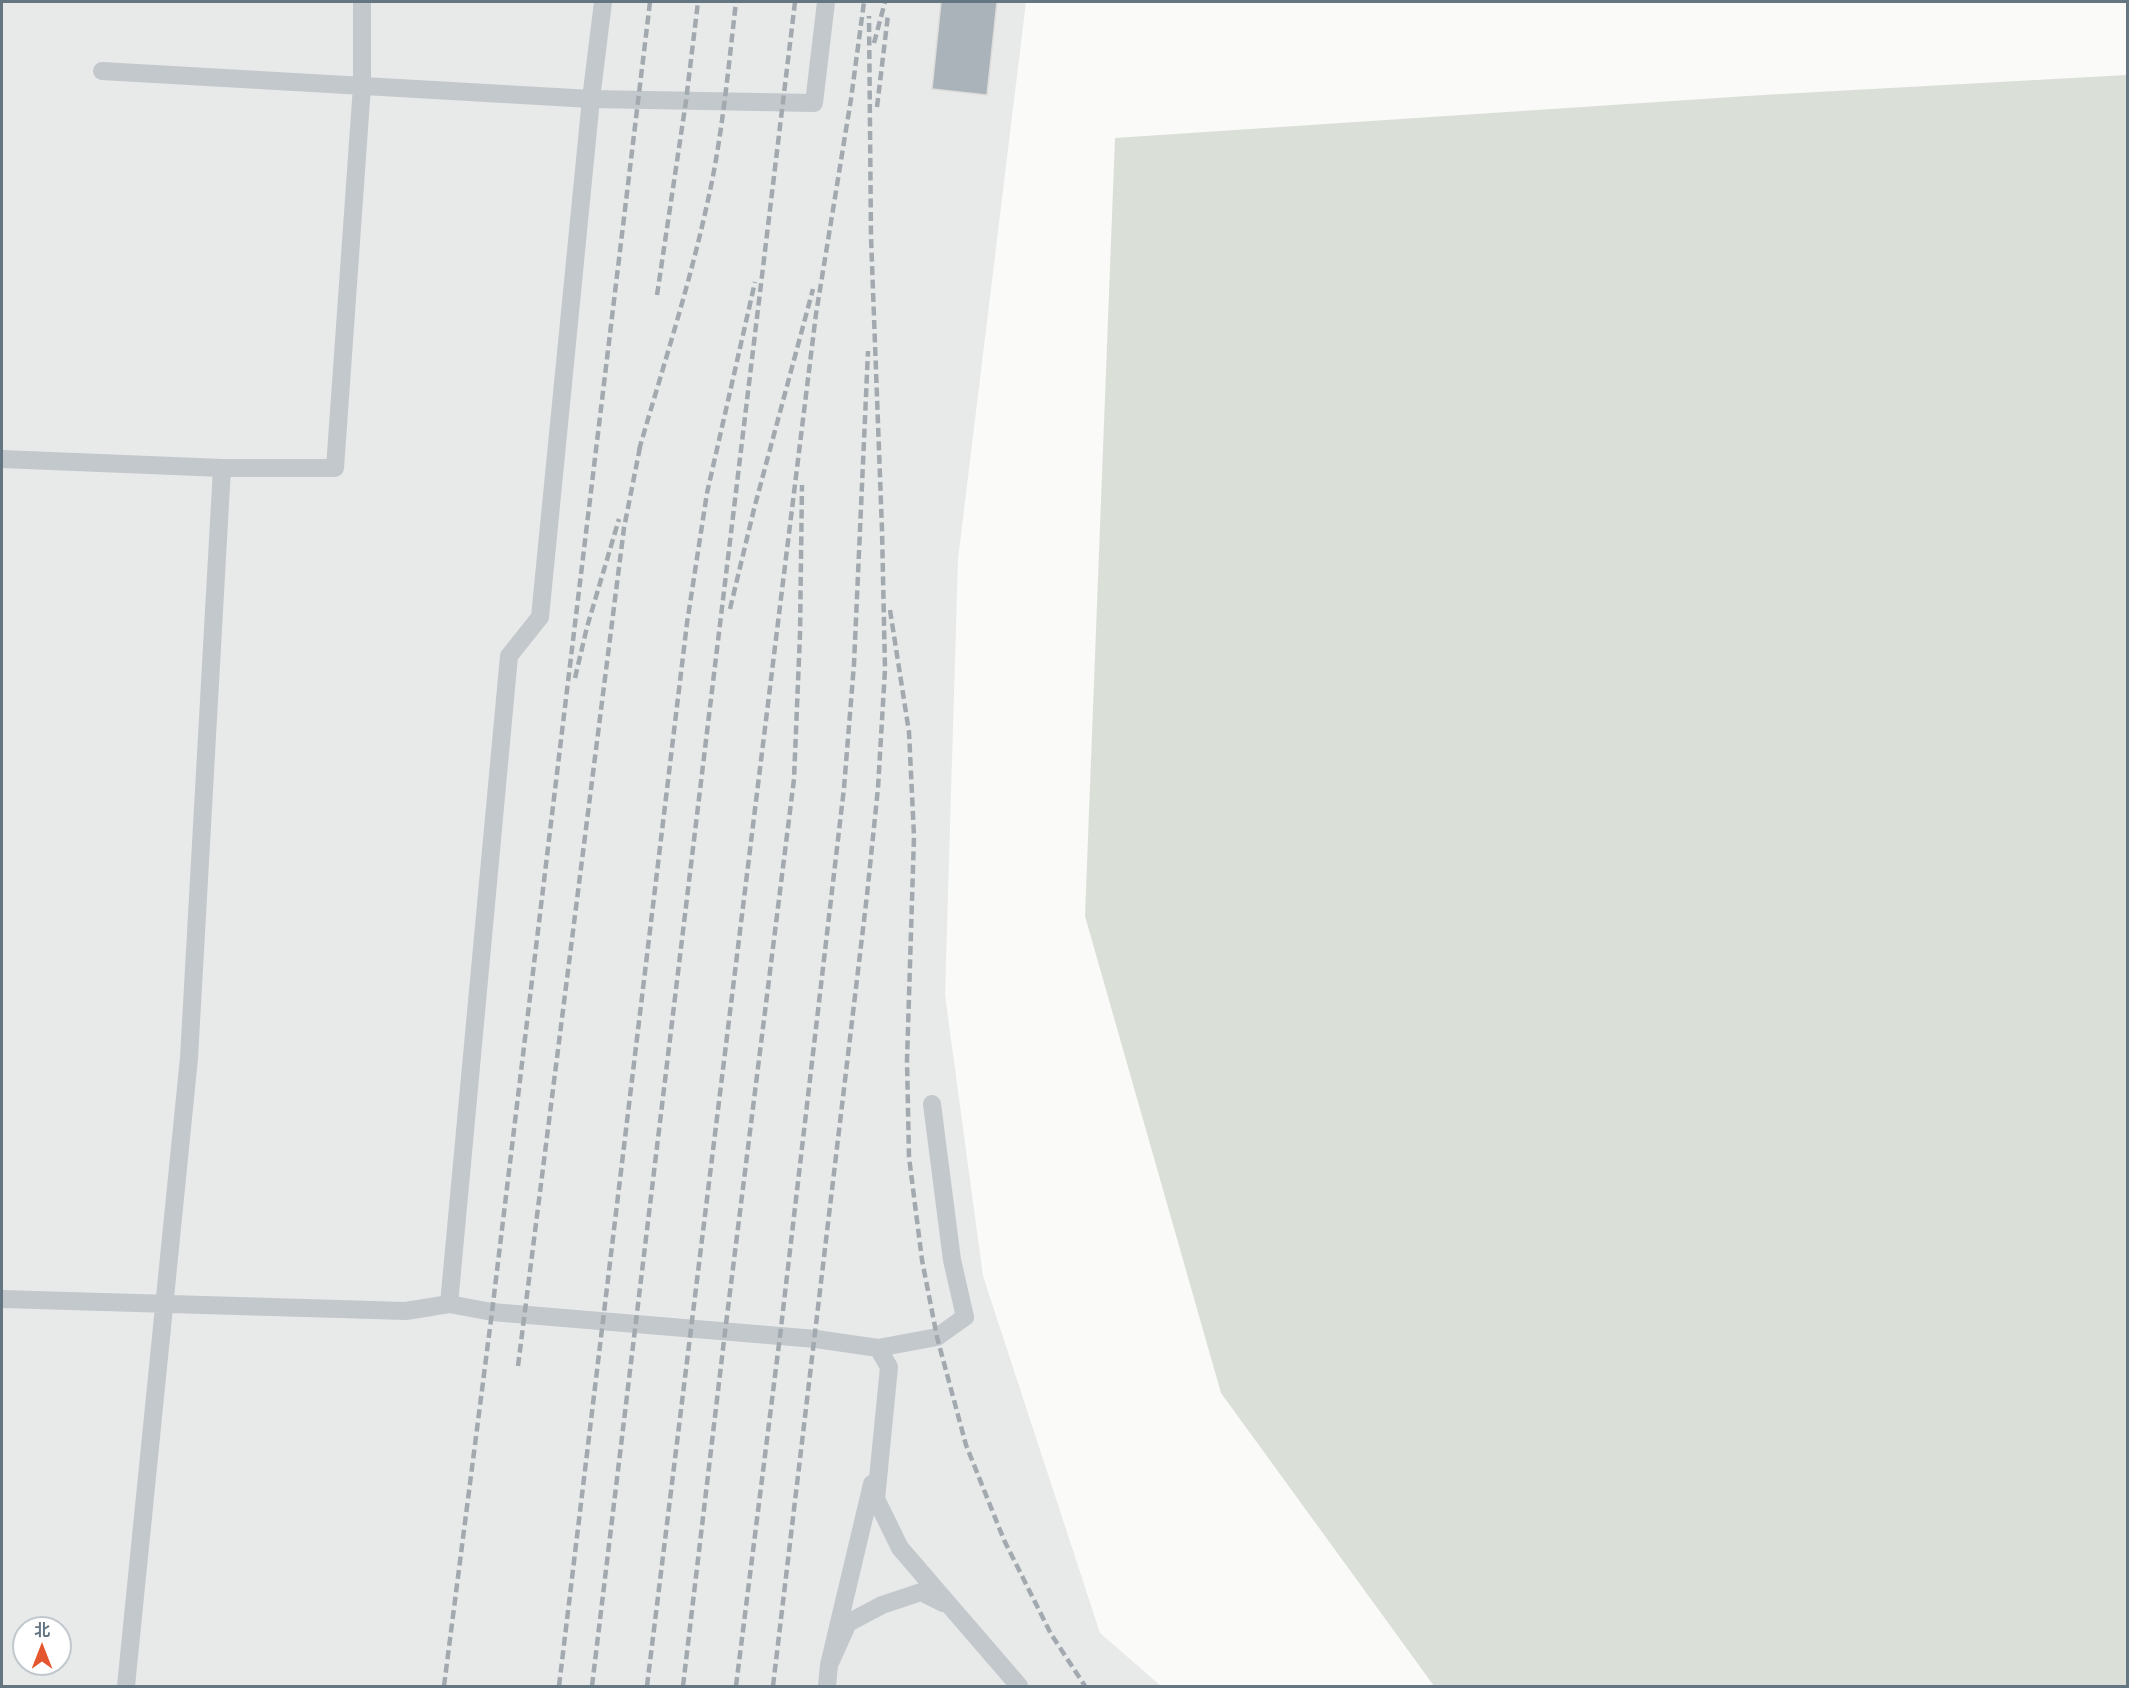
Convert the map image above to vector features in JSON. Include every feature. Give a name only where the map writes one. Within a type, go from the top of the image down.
[{"type":"lane","points":[[2,459],[222,468],[335,468],[362,86],[362,2]]},
{"type":"lane","points":[[449,1304],[509,656],[540,616],[591,99],[603,2]]},
{"type":"lane","points":[[102,71],[591,99],[814,103],[826,2]]},
{"type":"lane","points":[[126,1686],[189,1058],[222,468]]},
{"type":"lane","points":[[2,1299],[406,1311],[449,1304],[492,1312],[816,1339],[878,1348],[937,1337],[965,1317],[952,1260],[932,1104]]},
{"type":"lane","points":[[878,1348],[889,1367],[876,1499],[900,1548],[1019,1686]]},
{"type":"lane","points":[[827,1686],[829,1665],[879,1453]]},
{"type":"lane","points":[[829,1665],[848,1623],[882,1605],[921,1592],[950,1606]]},
{"type":"shaded area","points":[[2,2],[1026,2],[958,559],[945,995],[983,1276],[1100,1633],[1161,1686],[2,1686]]},
{"type":"shaded area","points":[[2127,75],[2127,1686],[1434,1686],[1221,1393],[1085,916],[1115,138],[1763,95]]},
{"type":"building","points":[[941,2],[997,2],[987,95],[932,89]]},
{"type":"railway","points":[[444,1686],[492,1312],[650,2]]},
{"type":"railway","points":[[657,295],[686,101],[698,2]]},
{"type":"railway","points":[[639,450],[691,270],[712,183],[736,2]]},
{"type":"railway","points":[[592,1686],[795,2]]},
{"type":"railway","points":[[647,1686],[816,314],[851,99],[864,2]]},
{"type":"railway","points":[[874,43],[885,2]]},
{"type":"railway","points":[[877,107],[888,15]]},
{"type":"railway","points":[[773,1686],[867,895],[878,788],[885,669],[871,237],[869,16]]},
{"type":"railway","points":[[559,1686],[687,623],[707,493],[755,282]]},
{"type":"railway","points":[[730,609],[754,509],[813,289]]},
{"type":"railway","points":[[736,1686],[780,1336],[844,788],[854,664],[868,351]]},
{"type":"railway","points":[[518,1366],[624,528],[641,442]]},
{"type":"railway","points":[[683,1686],[794,779],[800,634],[802,485]]},
{"type":"railway","points":[[575,678],[587,627],[619,519]]},
{"type":"railway","points":[[890,610],[909,732],[914,836],[907,1060],[909,1157],[922,1260],[937,1337],[966,1445],[1004,1540],[1051,1634],[1085,1686]]}]
